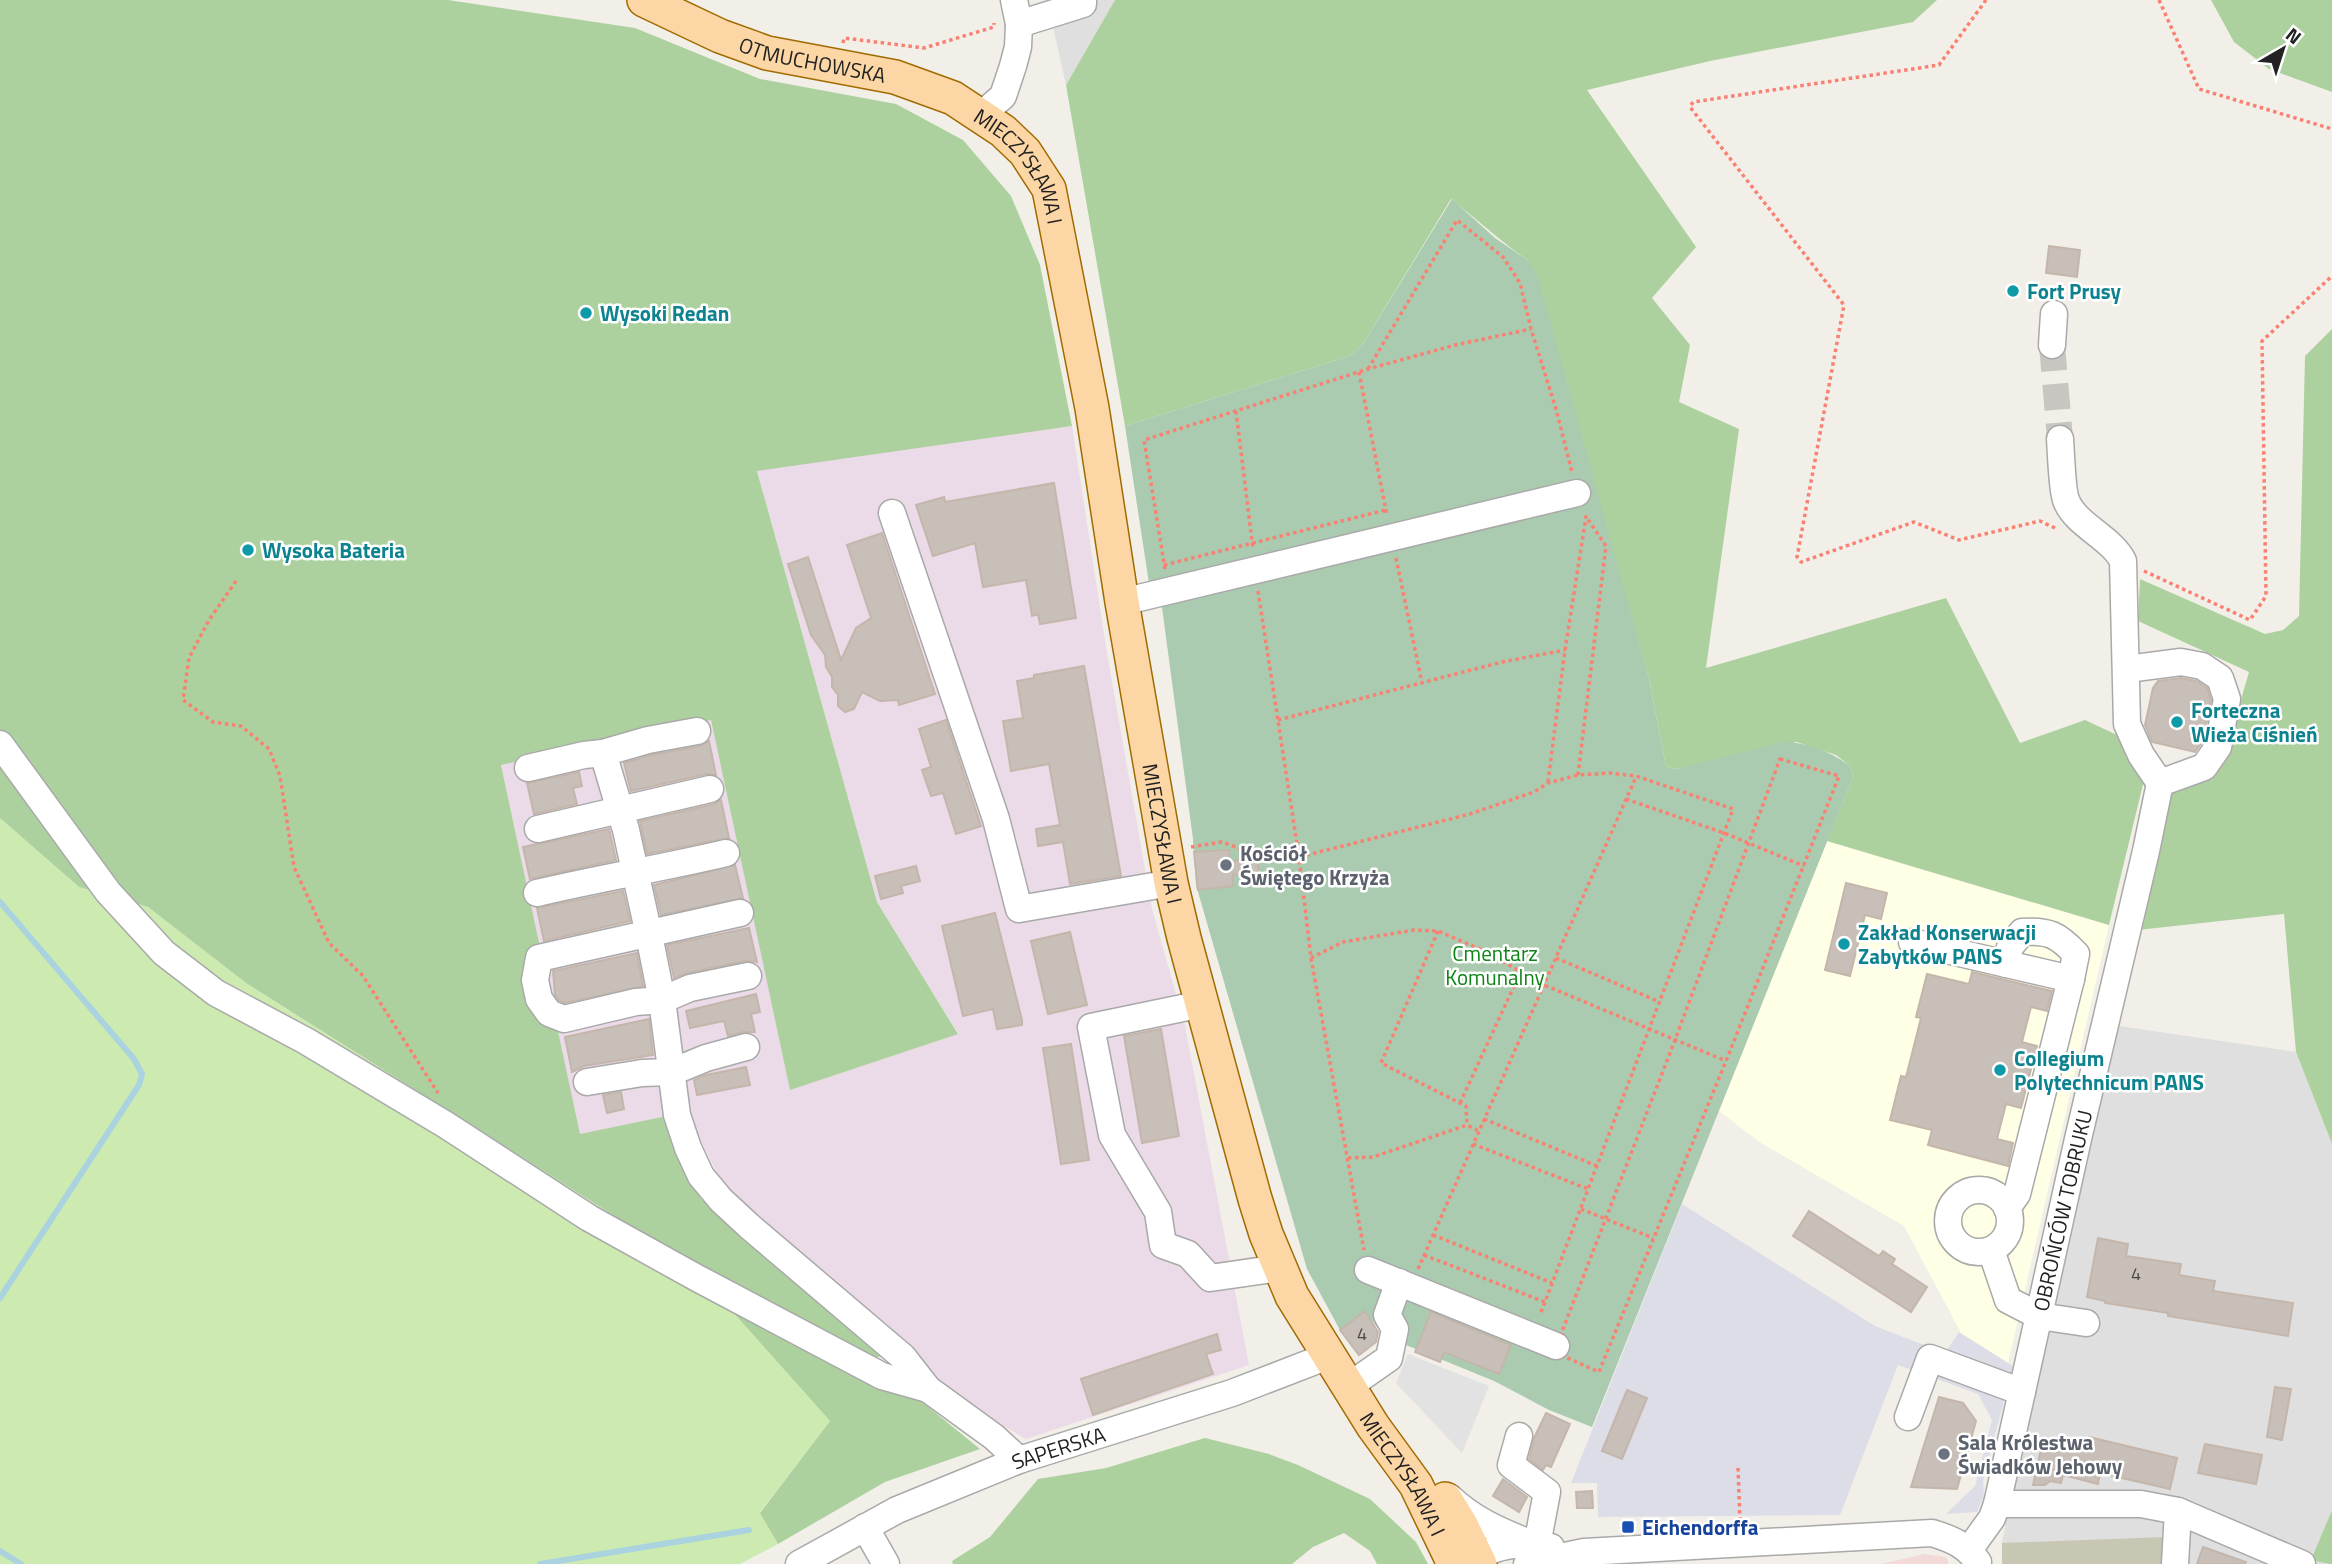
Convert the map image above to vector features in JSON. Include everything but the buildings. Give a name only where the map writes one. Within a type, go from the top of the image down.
[{"type":"main road","name":"OTMUCHOWSKA","points":[[649,1],[720,36],[767,53],[867,71],[922,85],[953,98],[980,116]]},
{"type":"main road","name":"MIECZYSŁAWA I","points":[[980,116],[1018,172],[1060,253],[1092,408],[1122,602],[1171,883],[1255,1199],[1279,1268],[1292,1296],[1373,1426],[1470,1562]]},
{"type":"main road","name":"MIECZYSŁAWA I","points":[[1349,1386],[1384,1417],[1437,1486],[1461,1525],[1470,1562]]},
{"type":"street","points":[[980,116],[1003,96],[1013,66],[1018,47],[1009,13],[1083,4],[1083,0]]},
{"type":"street","points":[[2052,345],[2054,314]]},
{"type":"street","points":[[2060,439],[2065,499],[2073,512],[2118,551],[2123,561],[2127,724],[2141,755],[2160,783],[2204,766],[2218,747],[2227,699],[2220,678],[2202,666],[2181,662],[2127,668]]},
{"type":"street","points":[[1122,602],[1255,571],[1581,505]]},
{"type":"street","points":[[892,513],[996,819],[1019,909],[1171,883]]},
{"type":"street","points":[[528,768],[697,731]]},
{"type":"street","points":[[0,744],[108,892],[164,953],[216,993],[306,1041],[446,1125],[589,1218],[882,1376],[928,1389]]},
{"type":"street","points":[[603,753],[649,935],[662,1000],[677,1115],[701,1176],[720,1200],[903,1357],[928,1389],[993,1437],[1018,1460]]},
{"type":"street","name":"OBROŃCÓW TOBRUKU","points":[[1973,1557],[1997,1504],[2160,783]]},
{"type":"street","points":[[538,829],[710,789]]},
{"type":"street","points":[[537,893],[611,875],[635,873],[726,853]]},
{"type":"street","points":[[740,913],[539,958],[535,980],[539,999],[549,1013],[564,1019],[636,1002],[662,1000],[690,988],[748,976]]},
{"type":"street","points":[[2006,964],[2010,947],[2022,932],[2040,930],[2061,938],[2076,954],[2017,1194],[2007,1208]]},
{"type":"street","points":[[1912,942],[2071,979]]},
{"type":"street","points":[[1202,1004],[1091,1027],[1112,1135],[1158,1212],[1163,1245],[1188,1254],[1210,1278],[1279,1268]]},
{"type":"street","points":[[587,1082],[642,1073],[672,1072],[706,1058],[746,1047]]},
{"type":"street","points":[[1976,1190],[1988,1191],[1999,1197],[2007,1208],[2010,1217],[2008,1232],[2002,1242],[1991,1250],[1970,1251],[1959,1245],[1952,1236],[1949,1214],[1954,1202],[1964,1194],[1976,1190]]},
{"type":"street","points":[[1991,1250],[2008,1300],[2039,1316],[2087,1323]]},
{"type":"street","points":[[1368,1269],[1556,1346]]},
{"type":"street","points":[[1349,1386],[1389,1357],[1395,1329],[1387,1315],[1405,1284]]},
{"type":"street","name":"SAPERSKA","points":[[799,1564],[897,1510],[1018,1460],[1232,1393],[1328,1356]]},
{"type":"street","points":[[1908,1417],[1930,1358],[2022,1392]]},
{"type":"street","points":[[1519,1436],[1511,1465],[1547,1492],[1531,1551]]},
{"type":"street","points":[[1437,1486],[1486,1526],[1531,1551]]},
{"type":"street","points":[[1997,1504],[2141,1504],[2178,1511],[2302,1564]]},
{"type":"street","points":[[2175,1564],[2178,1511]]},
{"type":"street","points":[[865,1527],[886,1564]]},
{"type":"street","points":[[1470,1562],[1501,1547],[1531,1551],[1716,1555],[1932,1533],[1954,1539],[1973,1557]]},
{"type":"path","points":[[1986,0],[1939,65],[1693,102],[1690,107],[1844,305],[1797,557],[1801,562],[1914,522],[1959,540],[2040,521],[2064,532]]},
{"type":"path","points":[[2159,0],[2199,89],[2332,129]]},
{"type":"path","points":[[844,38],[924,48],[994,27],[1009,13]]},
{"type":"path","points":[[1368,369],[1457,220],[1503,257],[1520,283],[1581,505],[1606,546],[1578,775]]},
{"type":"path","points":[[2123,561],[2250,620],[2266,596],[2262,341],[2332,276]]},
{"type":"path","points":[[1169,591],[1144,440],[1368,369],[1455,345],[1531,329]]},
{"type":"path","points":[[1236,411],[1255,571],[1299,857],[1311,958],[1368,1269]]},
{"type":"path","points":[[1548,783],[1581,505]]},
{"type":"path","points":[[1164,565],[1386,510]]},
{"type":"path","points":[[236,581],[209,620],[189,657],[183,700],[213,722],[241,726],[269,749],[280,776],[294,867],[329,943],[363,976],[440,1095],[446,1125]]},
{"type":"path","points":[[1278,720],[1502,662],[1565,650]]},
{"type":"path","points":[[1780,760],[1839,776],[1599,1372],[1554,1352],[1675,1040],[1747,843],[1780,760]]},
{"type":"path","points":[[1165,851],[1222,842],[1268,859],[1299,857],[1470,814],[1534,792],[1548,783],[1578,775],[1609,773],[1636,776],[1733,809],[1532,1336]]},
{"type":"path","points":[[1405,1284],[1424,1255],[1636,776]]},
{"type":"path","points":[[1626,799],[1724,833],[1804,866]]},
{"type":"path","points":[[1311,958],[1343,942],[1414,930],[1438,931],[1482,950],[1544,985],[1726,1061]]},
{"type":"path","points":[[1438,931],[1381,1063],[1466,1106],[1467,1125]]},
{"type":"path","points":[[1556,958],[1660,1002]]},
{"type":"path","points":[[1460,1103],[1521,971]]},
{"type":"path","points":[[1485,1119],[1597,1166]]},
{"type":"path","points":[[1348,1158],[1373,1157],[1467,1125],[1479,1130]]},
{"type":"path","points":[[1474,1144],[1588,1189]]},
{"type":"path","points":[[1581,1209],[1653,1238]]},
{"type":"path","points":[[1433,1235],[1552,1283]]},
{"type":"path","points":[[1424,1255],[1545,1302]]},
{"type":"path","points":[[1738,1468],[1741,1530]]},
{"type":"shaded area","points":[[1047,0],[1115,0],[1066,85]]},
{"type":"shaded area","points":[[1072,426],[1106,647],[1152,909],[1185,1026],[1249,1365],[1026,1439],[966,1404],[833,1282],[729,1198],[687,1112],[580,1135],[501,765],[711,720],[790,1089],[958,1033],[877,902],[757,470]]},
{"type":"shaded area","points":[[1827,841],[2109,925],[2006,1372],[1955,1339],[1960,1331],[1904,1226],[1761,1143],[1719,1111]]},
{"type":"shaded area","points":[[2119,1026],[2296,1052],[2332,1144],[2332,1510],[2312,1559],[2330,1564],[2163,1564],[2002,1543],[2012,1489]]},
{"type":"shaded area","points":[[1682,1204],[1875,1326],[1945,1353],[1959,1332],[2013,1366],[1983,1481],[1984,1495],[1977,1512],[1946,1514],[1975,1486],[1992,1420],[1978,1394],[1898,1365],[1840,1515],[1598,1517],[1597,1483],[1571,1483]]},
{"type":"shaded area","points":[[1408,1354],[1489,1386],[1462,1453],[1396,1383]]},
{"type":"shaded area","points":[[2165,1537],[2163,1564],[2002,1564],[2002,1543]]},
{"type":"shaded area","points":[[1924,1554],[1946,1557],[1949,1564],[1881,1564]]},
{"type":"green space","points":[[0,0],[448,0],[635,28],[760,79],[896,104],[963,140],[1011,196],[1040,265],[1072,426],[757,471],[877,902],[958,1034],[790,1090],[711,720],[501,765],[580,1134],[667,1116],[701,1199],[886,1356],[868,1358],[689,1263],[246,983],[148,907],[79,887],[0,818]]},
{"type":"green space","points":[[1115,0],[1937,0],[1913,22],[1710,61],[1587,90],[1696,247],[1652,298],[1690,345],[1679,402],[1739,429],[1706,668],[1946,598],[2020,743],[2085,720],[2117,735],[2145,776],[2109,925],[1827,841],[1853,777],[1850,766],[1836,755],[1797,742],[1676,769],[1666,767],[1649,679],[1529,261],[1451,199],[1363,344],[1350,356],[1125,426],[1066,85]]},
{"type":"green space","points":[[2211,0],[2332,0],[2332,92],[2269,69],[2234,42]]},
{"type":"green space","name":"Cmentarz Komunalny","points":[[1452,199],[1495,238],[1529,261],[1538,277],[1649,679],[1666,767],[1676,769],[1792,742],[1835,756],[1850,766],[1853,777],[1592,1427],[1549,1410],[1494,1381],[1384,1336],[1365,1311],[1340,1330],[1307,1269],[1196,885],[1193,839],[1161,600],[1150,590],[1125,426],[1350,356],[1363,344]]},
{"type":"green space","points":[[2332,329],[2332,1144],[2296,1052],[2284,914],[2138,930],[2172,792],[2233,727],[2249,672],[2138,621],[2140,579],[2265,634],[2283,630],[2299,616],[2305,356]]},
{"type":"green space","points":[[0,818],[79,887],[148,907],[246,983],[689,1263],[830,1421],[760,1512],[778,1544],[740,1564],[0,1564]]},
{"type":"green space","points":[[723,1301],[916,1397],[980,1449],[885,1482],[778,1544],[760,1513],[830,1421]]},
{"type":"green space","points":[[1205,1438],[1269,1454],[1370,1499],[1416,1542],[1428,1564],[1377,1564],[1370,1551],[1344,1533],[1313,1547],[1292,1564],[953,1564],[952,1561],[990,1537],[1038,1479],[1106,1468]]},
{"type":"green space","points":[[2332,1510],[2332,1564],[2311,1560]]},
{"type":"waterway","points":[[0,902],[134,1059],[142,1074],[139,1085],[0,1298]]},
{"type":"waterway","points":[[540,1564],[749,1530]]},
{"type":"waterway","points":[[0,1551],[21,1564]]},
{"type":"tunnel","points":[[2052,345],[2060,439]]},
{"type":"place","name":"Fort Prusy","points":[[2013,291]]},
{"type":"place","name":"Wysoki Redan","points":[[586,313]]},
{"type":"place","name":"Wysoka Bateria","points":[[248,550]]},
{"type":"place","name":"Forteczna Wieża Ciśnień","points":[[2177,722]]},
{"type":"place","name":"Kościół Świętego Krzyża","points":[[1226,865]]},
{"type":"place","name":"Zakład Konserwacji Zabytków PANS","points":[[1844,944]]},
{"type":"place","name":"Collegium Polytechnicum PANS","points":[[2000,1070]]},
{"type":"place","name":"Sala Królestwa Świadków Jehowy","points":[[1944,1454]]},
{"type":"place","name":"Eichendorffa","points":[[1628,1527]]}]
